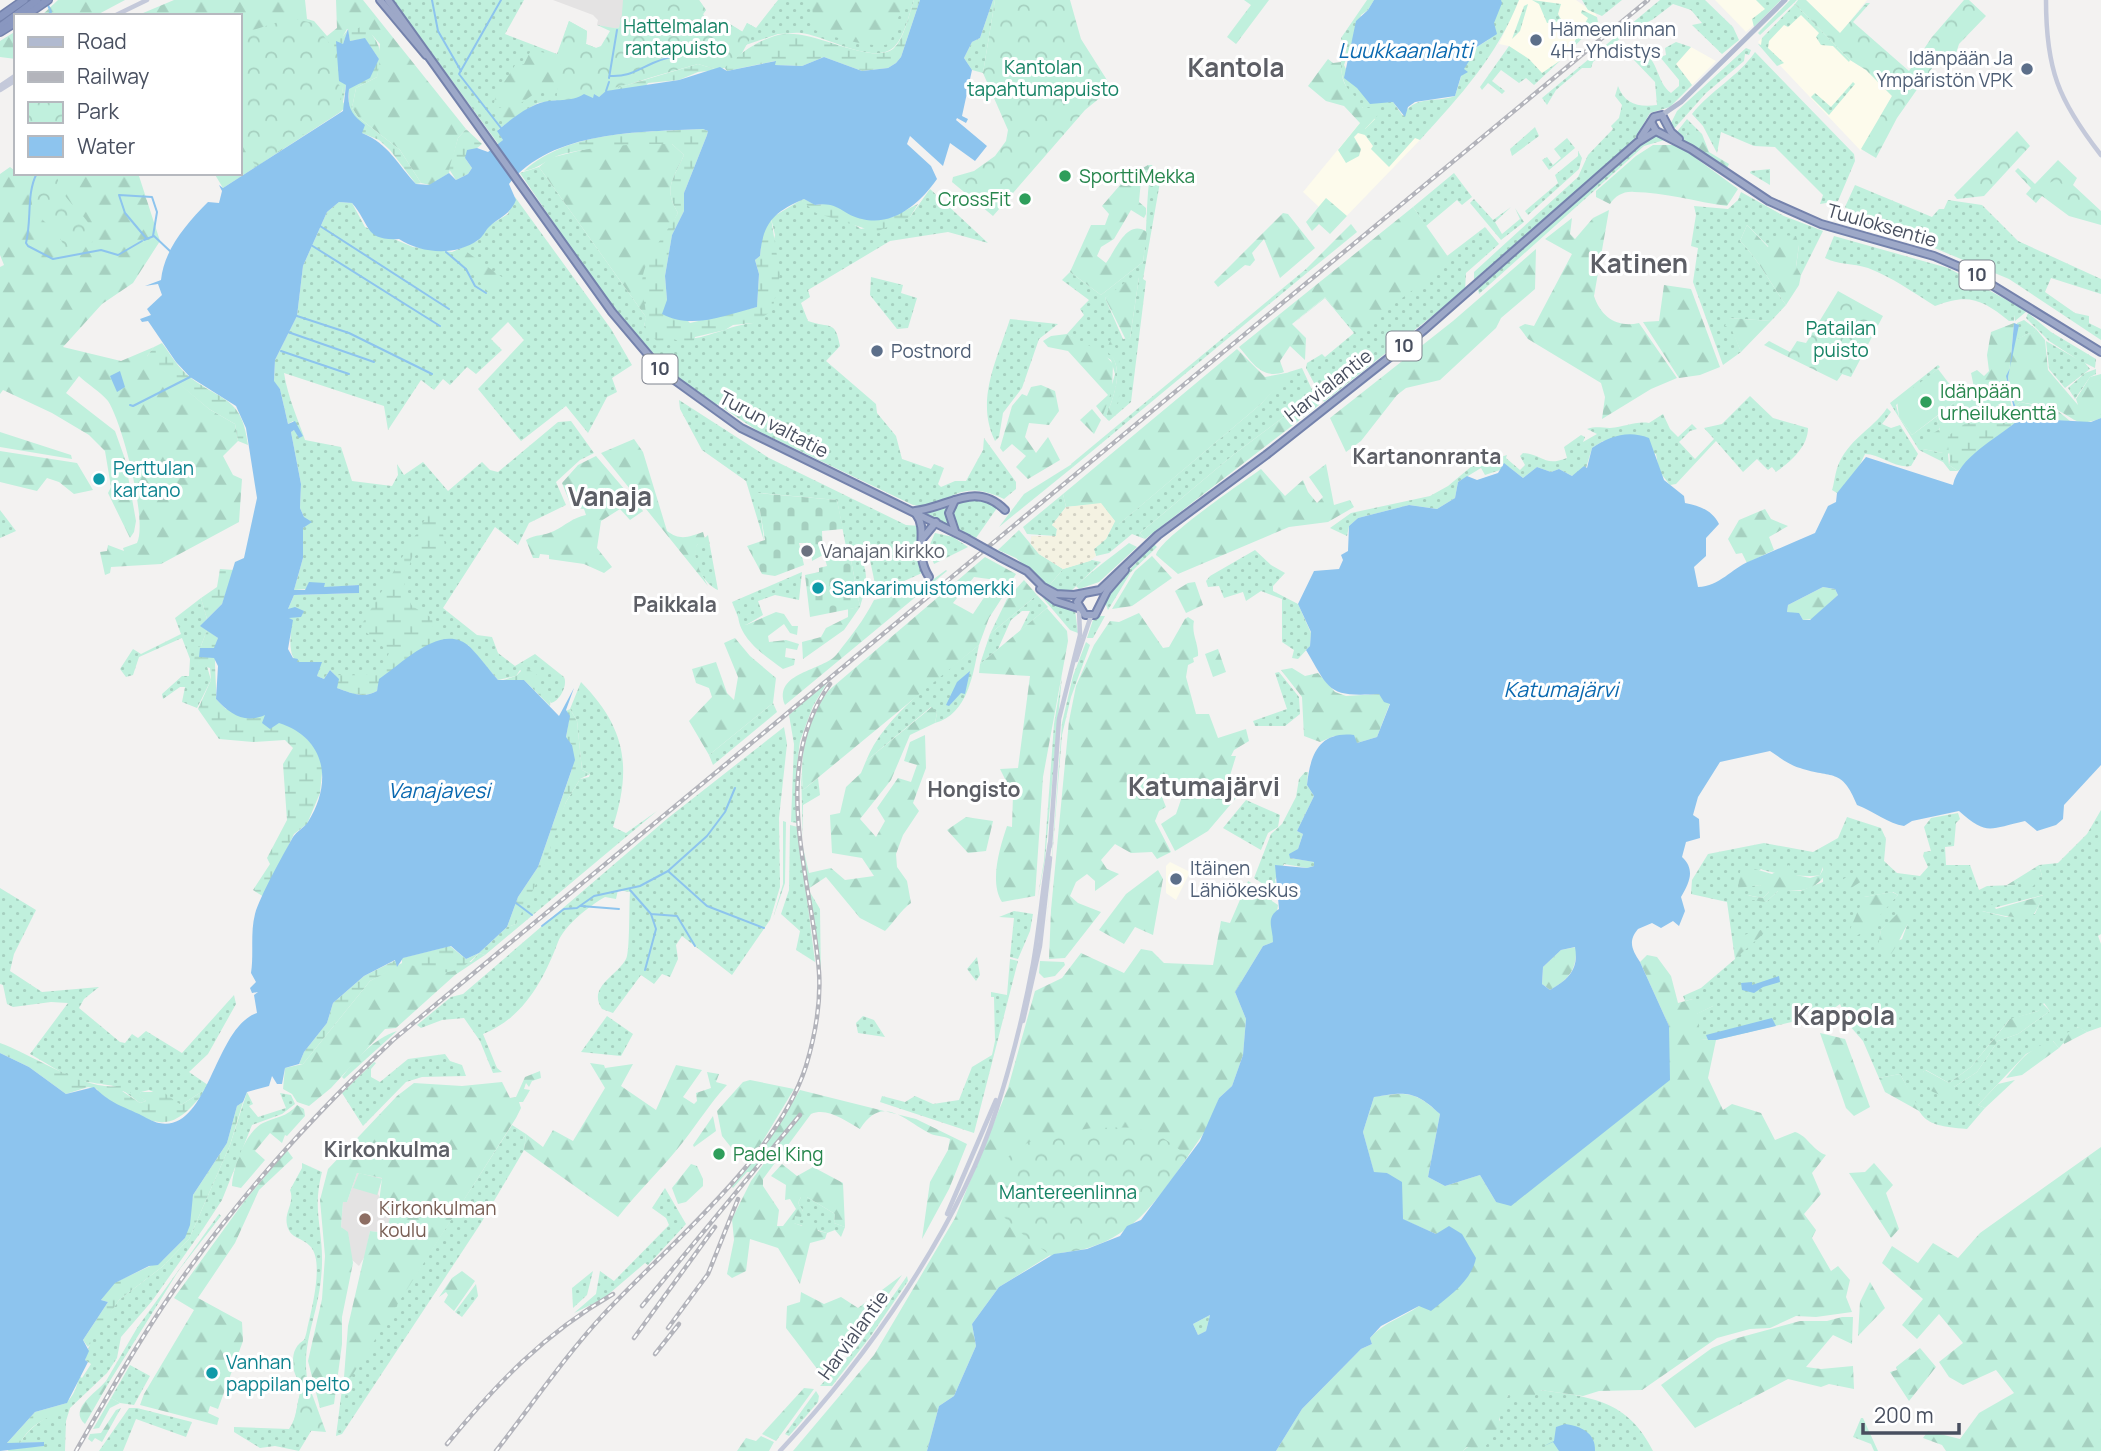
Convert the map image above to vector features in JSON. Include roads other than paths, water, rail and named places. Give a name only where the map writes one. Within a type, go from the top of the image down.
[{"type":"highway","points":[[0,17],[24,0]]},
{"type":"highway","points":[[19,14],[37,0]]},
{"type":"highway","points":[[28,14],[48,0]]},
{"type":"highway","name":"Turun valtatie","points":[[380,0],[452,86]]},
{"type":"highway","name":"Turun valtatie","points":[[388,0],[612,313],[662,371],[741,428],[936,522],[1027,571],[1051,593],[1066,596],[1087,593]]},
{"type":"highway","points":[[0,29],[14,18]]},
{"type":"highway","name":"10","points":[[1651,122],[1655,116],[1662,115],[1668,124],[1657,132]]},
{"type":"highway","points":[[1651,122],[1657,132]]},
{"type":"highway","name":"Harvialantie","points":[[1639,142],[1651,122]]},
{"type":"highway","name":"Tuuloksentie","points":[[1668,124],[1671,132],[1691,149],[1769,201],[1838,230],[1934,256],[1969,271],[2101,352]]},
{"type":"highway","name":"Tuuloksentie","points":[[1657,132],[1691,149]]},
{"type":"highway","name":"Harvialantie","points":[[1087,593],[1102,589],[1158,535],[1276,447],[1424,330],[1639,142],[1657,132]]},
{"type":"highway","points":[[929,577],[920,556],[921,522],[914,511],[935,508],[957,498],[978,495],[1005,510]]},
{"type":"highway","points":[[956,533],[948,513],[957,498]]},
{"type":"highway","points":[[921,541],[936,522]]},
{"type":"highway","name":"Harvialantie","points":[[1100,606],[1111,585],[1158,535]]},
{"type":"highway","name":"Turun valtatie","points":[[1003,558],[1046,595],[1078,608]]},
{"type":"highway","points":[[1078,608],[1078,600],[1087,593],[1100,606]]},
{"type":"highway","name":"10","points":[[1078,608],[1085,615],[1093,615],[1100,606]]},
{"type":"main road","points":[[118,14],[148,0]]},
{"type":"main road","points":[[1662,115],[1681,102],[1786,0]]},
{"type":"main road","points":[[2046,0],[2046,45],[2053,76],[2077,122],[2101,155]]},
{"type":"main road","points":[[1668,124],[1681,102]]},
{"type":"main road","name":"Harvialantie","points":[[780,1451],[865,1350],[905,1291],[972,1169],[990,1125],[1016,1040],[1033,963],[1050,843],[1056,744],[1067,683],[1080,635],[1078,608]]},
{"type":"main road","name":"Harvialantie","points":[[1067,683],[1087,620],[1093,615]]},
{"type":"water","name":"Vanajavesi","points":[[920,0],[993,0],[980,38],[972,42],[964,58],[972,70],[962,116],[968,119],[966,123],[957,118],[956,120],[987,146],[975,161],[950,143],[943,166],[910,136],[907,144],[931,166],[937,179],[915,204],[896,216],[874,221],[862,219],[830,205],[815,205],[804,199],[785,209],[767,226],[760,256],[755,260],[759,274],[757,307],[697,321],[673,319],[662,314],[667,300],[665,276],[672,235],[684,211],[684,193],[707,135],[708,131],[703,129],[598,137],[549,153],[527,166],[509,184],[516,200],[511,209],[489,227],[480,239],[460,249],[428,250],[399,239],[380,237],[370,230],[352,203],[339,202],[327,212],[303,266],[297,316],[275,360],[274,381],[280,389],[288,424],[295,421],[303,436],[299,438],[294,430],[291,432],[301,484],[300,508],[304,517],[312,522],[303,528],[303,558],[294,590],[305,590],[309,582],[325,583],[324,587],[359,585],[359,593],[294,595],[288,609],[295,607],[304,611],[301,617],[289,618],[293,620],[288,649],[293,658],[298,659],[297,662],[322,662],[317,676],[324,679],[330,670],[339,679],[337,688],[362,695],[377,691],[379,679],[423,648],[447,639],[459,640],[470,647],[498,680],[524,680],[559,716],[574,688],[566,710],[570,716],[566,737],[572,745],[575,760],[538,867],[518,897],[507,927],[479,953],[466,959],[451,946],[403,958],[397,967],[395,960],[364,976],[333,1003],[327,1023],[304,1052],[299,1064],[285,1068],[282,1084],[277,1084],[272,1076],[269,1086],[247,1092],[243,1102],[237,1106],[227,1143],[193,1195],[190,1225],[185,1238],[158,1265],[149,1266],[115,1283],[101,1300],[108,1302],[83,1340],[89,1351],[85,1360],[88,1362],[67,1403],[35,1412],[7,1443],[44,1442],[44,1446],[0,1451],[0,1053],[29,1067],[66,1094],[94,1087],[115,1103],[159,1123],[176,1122],[189,1112],[201,1096],[231,1038],[242,1022],[257,1013],[254,995],[258,992],[252,993],[250,988],[256,982],[251,973],[255,914],[293,837],[308,822],[321,792],[320,763],[307,739],[279,723],[270,729],[262,723],[265,715],[244,718],[227,709],[216,699],[218,666],[214,658],[199,657],[200,648],[214,648],[218,638],[200,626],[222,604],[235,562],[244,558],[257,498],[246,428],[236,406],[190,377],[176,362],[148,321],[142,322],[140,319],[151,315],[147,309],[162,295],[158,284],[145,286],[161,280],[171,248],[192,219],[208,202],[219,203],[222,191],[219,185],[223,188],[343,111],[346,85],[339,81],[336,41],[343,44],[348,29],[350,41],[365,38],[379,59],[370,78],[349,89],[351,110],[365,125],[362,133],[386,149],[416,184],[429,185],[449,173],[456,180],[468,174],[472,168],[465,158],[467,150],[477,148],[488,152],[503,140],[497,131],[534,105],[584,94],[593,98],[594,94],[599,97],[606,91],[679,80],[720,67],[727,71],[776,61],[775,65],[802,66],[824,57],[862,71],[888,68],[901,57]]},
{"type":"water","name":"Luukkaanlahti","points":[[1374,0],[1501,0],[1502,3],[1494,23],[1497,34],[1469,52],[1471,58],[1464,69],[1468,72],[1461,76],[1455,96],[1415,102],[1408,107],[1405,117],[1393,102],[1370,104],[1357,88],[1344,78],[1356,21]]},
{"type":"water","points":[[2014,323],[2019,325],[2010,367]]},
{"type":"water","name":"Katumajärvi","points":[[2010,368],[2010,392],[2020,418],[2091,422],[2101,418],[2101,765],[2064,805],[2063,819],[2056,825],[2037,831],[2025,821],[1989,828],[1976,824],[1959,811],[1912,821],[1904,826],[1857,805],[1841,779],[1796,767],[1770,751],[1720,762],[1698,797],[1693,815],[1699,819],[1700,838],[1686,842],[1682,857],[1689,867],[1690,877],[1681,897],[1685,911],[1679,926],[1673,921],[1661,928],[1652,923],[1638,929],[1632,942],[1633,950],[1669,1026],[1670,1080],[1511,1206],[1496,1202],[1480,1175],[1445,1186],[1428,1177],[1440,1114],[1424,1101],[1410,1095],[1374,1097],[1363,1132],[1374,1172],[1387,1173],[1402,1182],[1403,1219],[1436,1234],[1449,1226],[1462,1234],[1476,1258],[1464,1281],[1431,1311],[1419,1306],[1381,1326],[1370,1338],[1372,1344],[1361,1349],[1302,1409],[1276,1451],[927,1451],[939,1406],[954,1396],[976,1346],[972,1324],[999,1287],[1054,1254],[1087,1249],[1120,1236],[1127,1226],[1141,1220],[1200,1141],[1219,1098],[1232,1086],[1243,1055],[1246,1019],[1235,992],[1263,946],[1273,942],[1271,920],[1279,909],[1275,865],[1307,868],[1314,866],[1314,862],[1290,858],[1289,854],[1298,849],[1303,834],[1297,831],[1314,796],[1307,785],[1314,755],[1318,747],[1332,737],[1354,735],[1357,743],[1377,737],[1390,704],[1384,702],[1379,694],[1349,694],[1332,688],[1320,675],[1306,650],[1310,646],[1311,632],[1298,604],[1314,571],[1339,569],[1343,560],[1341,555],[1348,551],[1349,526],[1358,518],[1409,505],[1437,509],[1455,498],[1458,482],[1467,476],[1477,480],[1498,473],[1504,463],[1523,478],[1537,467],[1551,472],[1559,469],[1572,476],[1584,466],[1587,468],[1592,448],[1612,437],[1634,434],[1649,438],[1664,480],[1684,496],[1685,503],[1705,509],[1719,524],[1706,538],[1706,556],[1694,567],[1698,587],[1706,586],[1750,561],[1815,533],[1828,506],[1836,502],[1837,493],[1866,457],[1953,485],[1970,457],[2017,421],[2006,376]],"holes":[[[1823,587],[1835,589],[1838,595],[1810,620],[1803,620],[1799,613],[1787,612],[1788,605]],[[1575,947],[1574,967],[1562,982],[1550,990],[1542,984],[1543,967],[1561,950]],[[1210,1315],[1206,1331],[1198,1335],[1193,1324]]]},
{"type":"water","points":[[120,371],[125,387],[117,392],[110,376]]},
{"type":"water","points":[[970,671],[965,694],[961,693],[949,706],[946,705],[957,682]]},
{"type":"water","points":[[1779,976],[1780,982],[1754,993],[1742,990],[1741,983],[1752,982],[1752,985]]},
{"type":"water","points":[[1772,1018],[1776,1026],[1716,1040],[1708,1040],[1706,1035]]},
{"type":"water","points":[[1565,1424],[1590,1435],[1595,1451],[1559,1451],[1553,1442],[1542,1447],[1554,1441],[1556,1427]]},
{"type":"waterway","points":[[432,0],[438,31],[461,71]]},
{"type":"waterway","points":[[501,0],[459,74],[501,128]]},
{"type":"waterway","points":[[48,5],[51,12],[48,14]]},
{"type":"waterway","points":[[609,78],[617,30]]},
{"type":"waterway","points":[[610,76],[628,74],[675,56],[714,53]]},
{"type":"waterway","points":[[606,91],[609,82]]},
{"type":"waterway","points":[[36,175],[30,198],[26,243],[28,246],[53,259],[101,250],[118,255],[142,241]]},
{"type":"waterway","points":[[146,238],[125,213],[119,195],[152,197],[157,212],[153,236]]},
{"type":"waterway","points":[[320,226],[449,309]]},
{"type":"waterway","points":[[144,240],[154,236],[171,252]]},
{"type":"waterway","points":[[311,245],[440,326]]},
{"type":"waterway","points":[[446,252],[466,269],[475,286],[486,293]]},
{"type":"waterway","points":[[297,316],[349,333],[432,374]]},
{"type":"waterway","points":[[288,332],[374,362]]},
{"type":"waterway","points":[[281,351],[349,374]]},
{"type":"waterway","points":[[130,405],[133,406],[190,377]]},
{"type":"waterway","points":[[542,926],[564,909],[577,908],[594,896],[640,886],[668,871],[707,836],[725,812],[735,788]]},
{"type":"waterway","points":[[668,871],[707,906],[764,928]]},
{"type":"waterway","points":[[630,890],[651,914],[677,916],[695,946]]},
{"type":"waterway","points":[[516,903],[532,915]]},
{"type":"waterway","points":[[581,906],[619,909]]},
{"type":"waterway","points":[[645,970],[656,929],[651,914]]},
{"type":"railway","points":[[76,1451],[145,1333],[214,1235],[287,1148],[393,1040],[1648,0]]},
{"type":"railway","points":[[496,1451],[604,1314],[746,1167],[771,1134],[791,1100],[806,1066],[818,1007],[819,972],[803,862],[797,788],[801,752],[811,717],[830,684]]},
{"type":"railway","points":[[642,1306],[800,1115]]},
{"type":"railway","points":[[668,1328],[708,1274],[738,1199]]},
{"type":"railway","points":[[634,1338],[715,1227]]},
{"type":"railway","points":[[447,1444],[484,1400],[523,1361],[565,1326],[613,1294]]},
{"type":"railway","points":[[655,1354],[679,1324]]},
{"type":"place","name":"Hämeenlinnan 4H- Yhdistys","points":[[1536,40]]},
{"type":"place","name":"Idänpään Ja Ympäristön VPK","points":[[2027,69]]},
{"type":"place","name":"SporttiMekka","points":[[1065,176]]},
{"type":"place","name":"CrossFit","points":[[1025,199]]},
{"type":"place","name":"Postnord","points":[[877,351]]},
{"type":"place","name":"Idänpään urheilukenttä","points":[[1926,402]]},
{"type":"place","name":"Perttulan kartano","points":[[99,479]]},
{"type":"place","name":"Vanajan kirkko","points":[[807,551]]},
{"type":"place","name":"Sankarimuistomerkki","points":[[818,588]]},
{"type":"place","name":"Itäinen Lähiökeskus","points":[[1176,879]]},
{"type":"place","name":"Padel King","points":[[719,1154]]},
{"type":"place","name":"Kirkonkulman koulu","points":[[365,1219]]},
{"type":"place","name":"Vanhan pappilan pelto","points":[[212,1373]]},
{"type":"district","name":"Kantola","points":[[1236,68]]},
{"type":"district","name":"Katinen","points":[[1639,264]]},
{"type":"district","name":"Kartanonranta","points":[[1427,457]]},
{"type":"district","name":"Vanaja","points":[[610,497]]},
{"type":"district","name":"Paikkala","points":[[675,605]]},
{"type":"district","name":"Katumajärvi","points":[[1204,787]]},
{"type":"district","name":"Hongisto","points":[[974,790]]},
{"type":"district","name":"Kappola","points":[[1844,1016]]},
{"type":"district","name":"Kirkonkulma","points":[[387,1150]]},
{"type":"park label","name":"Hattelmalan rantapuisto","points":[[676,37]]},
{"type":"park label","name":"Kantolan tapahtumapuisto","points":[[1043,78]]},
{"type":"park label","name":"Patailan puisto","points":[[1841,339]]},
{"type":"park label","name":"Mantereenlinna","points":[[1068,1192]]}]
